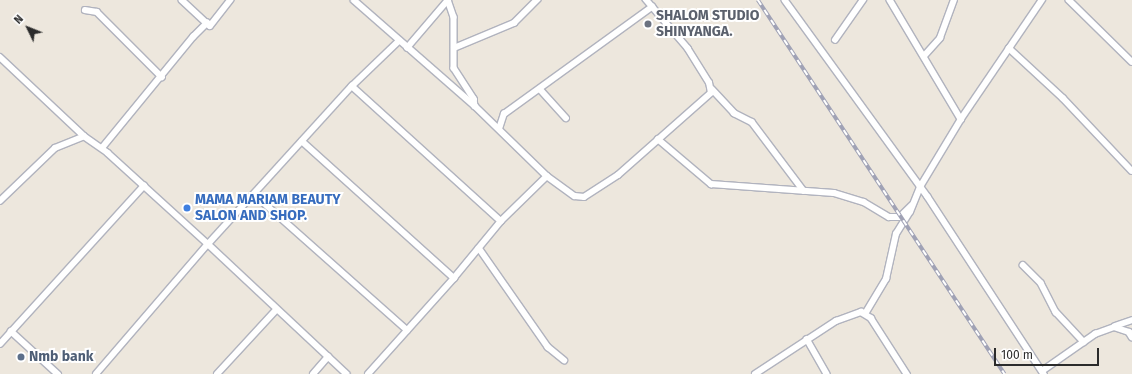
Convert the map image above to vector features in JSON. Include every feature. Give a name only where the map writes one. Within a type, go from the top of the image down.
[{"type":"street","points":[[182,0],[210,26],[230,0]]},
{"type":"street","points":[[354,0],[475,106],[547,176],[575,196],[584,197],[618,175],[710,93],[712,89]]},
{"type":"street","points":[[361,7],[362,0]]},
{"type":"street","points":[[448,0],[454,17],[454,68],[474,99],[475,106]]},
{"type":"street","points":[[407,48],[448,0]]},
{"type":"street","points":[[454,48],[514,23],[537,0]]},
{"type":"street","points":[[646,0],[675,32],[712,89],[734,114],[752,122],[804,191]]},
{"type":"street","points":[[785,0],[928,197],[939,216],[1043,372],[1095,334],[1132,320]]},
{"type":"street","points":[[835,40],[863,0]]},
{"type":"street","points":[[890,0],[961,119]]},
{"type":"street","points":[[924,56],[940,38],[954,0]]},
{"type":"street","points":[[865,314],[886,279],[896,234],[914,204],[920,187],[961,119],[1042,0]]},
{"type":"street","points":[[1069,0],[1132,62]]},
{"type":"street","points":[[499,129],[504,114],[652,7]]},
{"type":"street","points":[[85,10],[97,12],[162,77]]},
{"type":"street","points":[[102,148],[207,23]]},
{"type":"street","points":[[96,374],[208,244],[352,86],[399,41]]},
{"type":"street","points":[[1009,48],[1063,98],[1132,171]]},
{"type":"street","points":[[1,59],[84,136],[102,148],[208,244],[276,310],[347,374]]},
{"type":"street","points":[[352,86],[501,221]]},
{"type":"street","points":[[540,89],[566,118]]},
{"type":"street","points":[[0,201],[55,148],[84,136]]},
{"type":"street","points":[[658,139],[711,184],[804,191],[815,190],[854,198],[889,217],[900,217],[914,204]]},
{"type":"street","points":[[302,141],[454,278]]},
{"type":"street","points":[[368,374],[454,278],[501,221],[547,176]]},
{"type":"street","points":[[0,344],[144,186]]},
{"type":"street","points":[[254,194],[407,330]]},
{"type":"street","points":[[479,248],[548,347],[564,360]]},
{"type":"street","points":[[1024,265],[1041,282],[1056,312],[1084,342]]},
{"type":"street","points":[[217,374],[276,310]]},
{"type":"street","points":[[755,374],[836,321],[856,313],[865,314],[907,374]]},
{"type":"street","points":[[1114,327],[1129,332],[1132,337]]},
{"type":"street","points":[[11,331],[58,374]]},
{"type":"street","points":[[808,339],[827,374]]},
{"type":"street","points":[[313,374],[328,357]]},
{"type":"railway","points":[[758,0],[1005,374]]},
{"type":"place","name":"SHALOM STUDIO SHINYANGA.","points":[[648,24]]},
{"type":"place","name":"MAMA MARIAM BEAUTY SALON AND SHOP.","points":[[187,208]]},
{"type":"place","name":"Nmb bank","points":[[21,357]]}]
